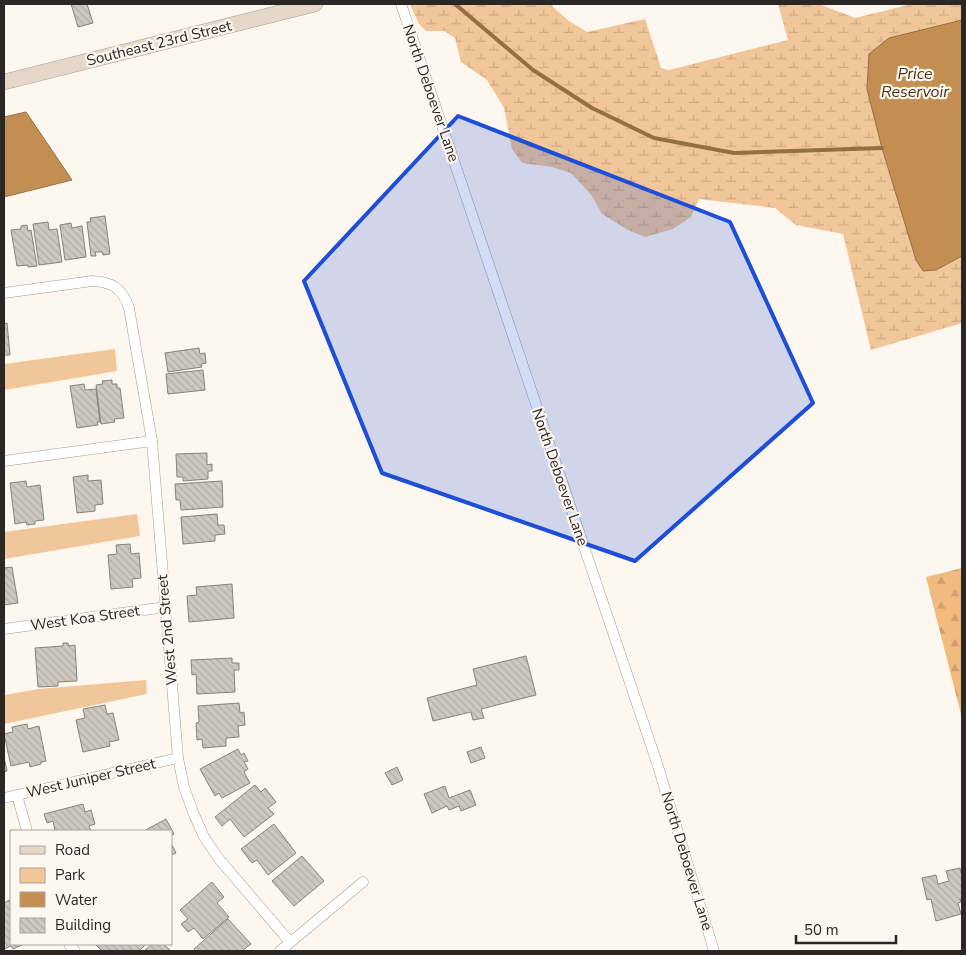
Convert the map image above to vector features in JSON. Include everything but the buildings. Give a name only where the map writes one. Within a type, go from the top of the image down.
[{"type":"street","name":"Southeast 23rd Street","points":[[4,82],[315,4]]},
{"type":"street","name":"North Deboever Lane","points":[[401,4],[656,763],[714,951]]},
{"type":"street","name":"West 2nd Street","points":[[4,293],[92,281],[106,282],[117,288],[126,297],[152,441],[178,758],[184,787],[204,837],[220,859],[290,942]]},
{"type":"street","points":[[4,461],[152,441]]},
{"type":"street","name":"West Koa Street","points":[[4,629],[166,607]]},
{"type":"street","name":"West Juniper Street","points":[[4,798],[178,758]]},
{"type":"street","points":[[17,795],[27,830]]},
{"type":"street","points":[[280,951],[363,882]]},
{"type":"highlighted area","points":[[458,116],[730,222],[813,403],[635,561],[382,473],[304,281]]},
{"type":"green space","points":[[410,4],[552,4],[569,21],[587,32],[645,19],[661,68],[669,70],[788,40],[778,4],[819,4],[855,18],[912,4],[962,4],[962,20],[889,38],[936,270],[962,256],[962,323],[871,350],[843,234],[796,225],[775,208],[699,199],[691,217],[673,229],[645,237],[628,230],[602,214],[592,196],[571,173],[552,167],[522,163],[512,149],[504,108],[487,80],[461,62],[455,38],[444,31],[426,31],[419,24]]},
{"type":"green space","points":[[115,349],[117,371],[4,390],[4,364]]},
{"type":"green space","points":[[137,514],[140,536],[4,559],[4,532]]},
{"type":"green space","points":[[962,568],[962,718],[926,577]]},
{"type":"green space","points":[[146,680],[147,694],[4,724],[4,695],[39,689]]},
{"type":"water","name":"Price Reservoir","points":[[962,20],[962,256],[936,270],[923,271],[916,260],[882,148],[867,89],[869,54],[889,38]]},
{"type":"water","points":[[26,112],[72,180],[4,197],[4,117]]},
{"type":"waterway","points":[[455,4],[533,70],[592,108],[654,138],[734,153],[882,148]]}]
